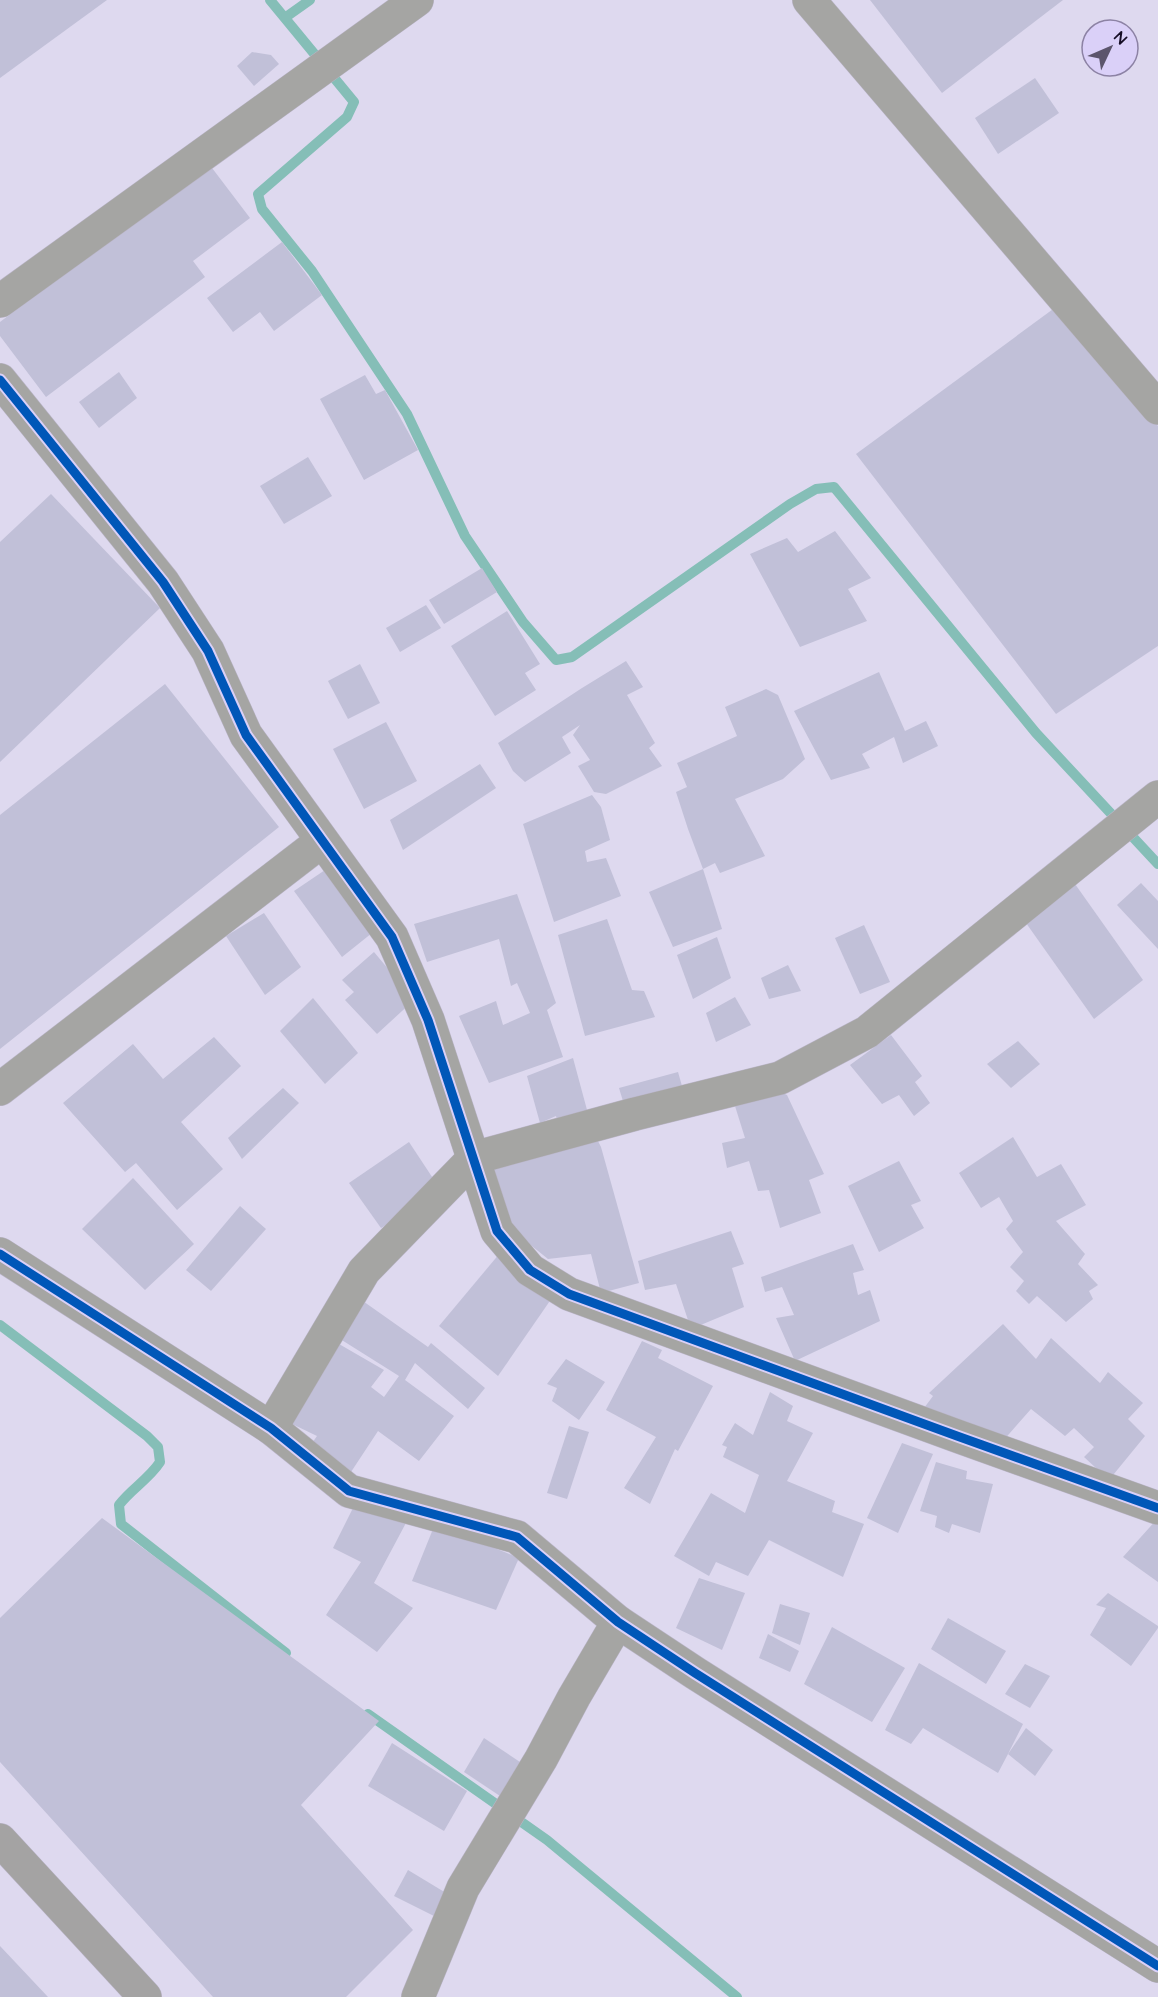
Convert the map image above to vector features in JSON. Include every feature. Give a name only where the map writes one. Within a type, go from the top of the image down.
[{"type":"street","points":[[0,301],[417,0]]},
{"type":"street","points":[[809,0],[1158,408]]},
{"type":"street","points":[[0,380],[163,582],[208,651],[246,735],[392,937],[428,1020],[497,1231],[530,1270],[569,1294],[1158,1508]]},
{"type":"street","points":[[271,1428],[364,1270],[474,1158],[635,1114],[780,1078],[867,1032],[1158,796]]},
{"type":"street","points":[[0,1089],[322,841]]},
{"type":"street","points":[[0,1254],[271,1428],[349,1491],[517,1537],[618,1622],[1158,1966]]},
{"type":"street","points":[[418,1997],[463,1888],[541,1760],[618,1622]]},
{"type":"street","points":[[0,1840],[145,1997]]},
{"type":"building","points":[[0,0],[107,0],[0,78]]},
{"type":"building","points":[[870,0],[1063,0],[942,93]]},
{"type":"building","points":[[252,52],[271,55],[279,64],[254,86],[237,66]]},
{"type":"building","points":[[1035,78],[1059,113],[998,154],[975,118]]},
{"type":"building","points":[[209,164],[250,218],[193,261],[205,277],[46,397],[0,336],[0,322]]},
{"type":"building","points":[[282,242],[322,295],[274,331],[260,312],[233,332],[207,298]]},
{"type":"building","points":[[1060,304],[1158,426],[1158,646],[1056,714],[856,454]]},
{"type":"building","points":[[119,372],[137,398],[99,428],[79,402]]},
{"type":"building","points":[[365,375],[376,394],[385,390],[418,450],[364,480],[320,399]]},
{"type":"building","points":[[308,457],[332,496],[284,524],[260,486]]},
{"type":"building","points":[[51,494],[160,608],[0,762],[0,542]]},
{"type":"building","points":[[835,531],[871,578],[848,589],[867,621],[800,647],[750,554],[787,538],[798,552]]},
{"type":"building","points":[[482,568],[497,592],[444,624],[429,600]]},
{"type":"building","points":[[426,605],[441,628],[400,652],[386,628]]},
{"type":"building","points":[[507,611],[540,664],[525,673],[536,690],[495,716],[451,646]]},
{"type":"building","points":[[626,661],[643,687],[627,695],[655,743],[649,748],[662,766],[606,794],[594,792],[578,766],[590,760],[573,735],[580,725],[562,737],[571,753],[525,782],[513,771],[498,743]]},
{"type":"building","points":[[360,664],[380,703],[348,719],[328,681]]},
{"type":"building","points":[[879,672],[905,731],[926,721],[938,746],[903,763],[894,737],[862,754],[870,768],[831,780],[794,711]]},
{"type":"building","points":[[165,684],[279,827],[0,1049],[0,815]]},
{"type":"building","points":[[766,689],[778,695],[805,759],[783,779],[735,799],[765,856],[720,873],[715,863],[703,869],[676,792],[687,787],[677,763],[737,736],[725,707]]},
{"type":"building","points":[[386,722],[417,781],[364,809],[333,749]]},
{"type":"building","points":[[480,764],[496,788],[403,850],[390,820]]},
{"type":"building","points":[[592,795],[601,807],[610,840],[585,851],[587,862],[606,858],[621,896],[554,922],[523,824]]},
{"type":"building","points":[[703,869],[722,929],[673,947],[649,892]]},
{"type":"building","points":[[325,870],[372,933],[342,957],[294,891]]},
{"type":"building","points":[[1141,883],[1158,901],[1158,949],[1117,905]]},
{"type":"building","points":[[1075,884],[1143,980],[1094,1019],[1026,923]]},
{"type":"building","points":[[517,894],[556,1003],[547,1010],[563,1057],[489,1083],[459,1016],[496,1001],[503,1025],[530,1013],[517,983],[511,986],[499,939],[427,962],[414,924]]},
{"type":"building","points":[[264,913],[301,967],[265,995],[226,936]]},
{"type":"building","points":[[607,919],[632,990],[644,991],[655,1017],[585,1036],[558,935]]},
{"type":"building","points":[[864,925],[890,982],[860,994],[835,938]]},
{"type":"building","points":[[717,937],[731,978],[693,999],[677,955]]},
{"type":"building","points":[[374,952],[414,1000],[377,1034],[345,1000],[354,992],[342,980]]},
{"type":"building","points":[[788,965],[801,991],[769,999],[761,978]]},
{"type":"building","points":[[735,997],[751,1025],[716,1042],[706,1013]]},
{"type":"building","points":[[313,998],[358,1053],[325,1084],[280,1031]]},
{"type":"building","points":[[891,1035],[922,1076],[915,1082],[930,1103],[914,1116],[899,1095],[882,1104],[850,1065]]},
{"type":"building","points":[[214,1037],[241,1066],[181,1122],[223,1169],[177,1210],[136,1163],[125,1172],[63,1103],[133,1044],[163,1079]]},
{"type":"building","points":[[1018,1041],[1040,1064],[1011,1088],[987,1064]]},
{"type":"building","points":[[573,1058],[590,1121],[560,1129],[556,1116],[540,1123],[527,1076]]},
{"type":"building","points":[[678,1072],[684,1093],[626,1111],[619,1088]]},
{"type":"building","points":[[283,1088],[299,1103],[242,1159],[228,1138]]},
{"type":"building","points":[[781,1092],[787,1095],[824,1174],[809,1180],[821,1213],[780,1228],[769,1190],[758,1191],[749,1161],[727,1168],[722,1143],[745,1138],[735,1106]]},
{"type":"building","points":[[595,1135],[601,1147],[639,1283],[601,1293],[591,1254],[548,1259],[501,1221],[492,1160]]},
{"type":"building","points":[[1013,1137],[1037,1177],[1061,1164],[1086,1205],[1056,1221],[1085,1254],[1078,1264],[1098,1285],[1089,1291],[1093,1299],[1066,1322],[1037,1296],[1029,1304],[1016,1291],[1024,1281],[1010,1267],[1023,1252],[1006,1229],[1013,1221],[999,1197],[981,1208],[959,1173]]},
{"type":"building","points":[[409,1142],[442,1192],[381,1228],[349,1183]]},
{"type":"building","points":[[899,1161],[921,1201],[911,1205],[924,1228],[879,1252],[848,1186]]},
{"type":"building","points":[[133,1178],[194,1244],[145,1290],[82,1229]]},
{"type":"building","points":[[240,1206],[266,1229],[211,1291],[186,1270]]},
{"type":"building","points":[[731,1231],[744,1264],[732,1268],[744,1307],[691,1329],[676,1284],[645,1290],[638,1261]]},
{"type":"building","points":[[853,1244],[864,1270],[853,1273],[858,1295],[870,1290],[880,1321],[795,1361],[776,1318],[794,1315],[782,1287],[765,1292],[761,1277]]},
{"type":"building","points":[[500,1253],[554,1295],[498,1376],[439,1326]]},
{"type":"building","points":[[360,1299],[428,1347],[431,1343],[485,1388],[468,1409],[415,1363],[405,1380],[454,1416],[419,1461],[378,1431],[351,1472],[310,1446],[317,1436],[288,1422],[339,1344],[384,1370],[371,1387],[384,1397],[399,1376],[337,1337]]},
{"type":"building","points":[[1003,1324],[1036,1359],[1051,1338],[1100,1383],[1108,1372],[1143,1403],[1128,1419],[1145,1436],[1109,1480],[1084,1457],[1094,1447],[1074,1428],[1065,1436],[1031,1409],[995,1450],[924,1408],[933,1396],[929,1393]]},
{"type":"building","points":[[642,1341],[662,1350],[658,1358],[713,1386],[678,1451],[675,1449],[650,1504],[624,1488],[656,1437],[606,1410]]},
{"type":"building","points":[[566,1359],[605,1382],[579,1420],[552,1401],[557,1388],[547,1384]]},
{"type":"building","points":[[770,1392],[793,1406],[787,1421],[813,1433],[787,1481],[835,1501],[832,1512],[864,1524],[843,1577],[769,1540],[748,1576],[716,1562],[709,1576],[674,1556],[711,1493],[745,1513],[759,1475],[723,1457],[727,1447],[722,1445],[735,1423],[753,1435]]},
{"type":"building","points":[[569,1426],[589,1432],[567,1499],[547,1493]]},
{"type":"building","points":[[902,1443],[933,1454],[898,1533],[867,1518]]},
{"type":"building","points":[[936,1462],[967,1471],[966,1479],[993,1484],[980,1533],[952,1524],[949,1533],[935,1527],[937,1516],[920,1511]]},
{"type":"building","points":[[360,1494],[407,1521],[374,1583],[413,1608],[377,1652],[326,1615],[361,1562],[333,1548]]},
{"type":"building","points":[[102,1518],[379,1721],[301,1805],[413,1930],[346,1997],[213,1997],[0,1762],[0,1618]]},
{"type":"building","points":[[1158,1518],[1158,1582],[1123,1557]]},
{"type":"building","points":[[435,1524],[519,1558],[496,1610],[412,1581]]},
{"type":"building","points":[[699,1578],[745,1593],[722,1650],[676,1628]]},
{"type":"building","points":[[1108,1593],[1158,1626],[1131,1666],[1090,1635],[1106,1608],[1096,1605]]},
{"type":"building","points":[[780,1604],[810,1613],[800,1645],[772,1633]]},
{"type":"building","points":[[948,1618],[1006,1651],[986,1684],[931,1649]]},
{"type":"building","points":[[832,1627],[905,1668],[872,1722],[804,1684]]},
{"type":"building","points":[[768,1634],[799,1651],[790,1672],[759,1658]]},
{"type":"building","points":[[919,1663],[1023,1724],[998,1773],[923,1728],[911,1744],[885,1730]]},
{"type":"building","points":[[1025,1664],[1050,1676],[1030,1708],[1005,1694]]},
{"type":"building","points":[[1026,1728],[1053,1750],[1035,1776],[1008,1754]]},
{"type":"building","points":[[484,1738],[520,1762],[500,1796],[464,1772]]},
{"type":"building","points":[[392,1743],[467,1791],[444,1831],[368,1786]]},
{"type":"building","points":[[408,1870],[451,1896],[440,1919],[394,1896]]},
{"type":"building","points":[[0,1946],[48,1997],[0,1997]]},
{"type":"waterway","points":[[270,0],[354,102],[347,117],[258,194],[262,209],[312,271],[407,414],[465,536],[523,622],[556,660],[572,657],[790,504],[816,489],[834,487],[1036,733],[1158,864]]},
{"type":"waterway","points":[[286,17],[310,0]]},
{"type":"waterway","points":[[0,1325],[147,1436],[158,1447],[160,1462],[119,1505],[121,1524],[286,1653]]},
{"type":"waterway","points":[[368,1714],[547,1840],[737,1997]]},
{"type":"cycle path","points":[[0,380],[163,582],[208,651],[246,735],[392,937],[428,1020],[497,1231],[530,1270],[569,1294],[1158,1508]]},
{"type":"cycle path","points":[[0,1254],[271,1428],[349,1491],[517,1537],[618,1622],[1158,1966]]}]
